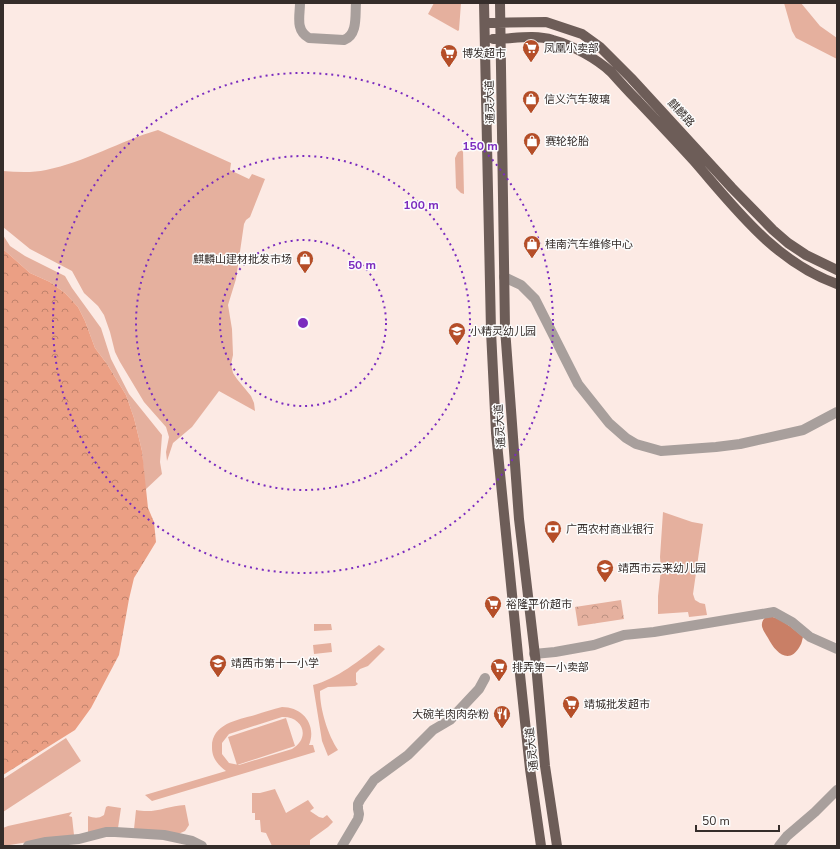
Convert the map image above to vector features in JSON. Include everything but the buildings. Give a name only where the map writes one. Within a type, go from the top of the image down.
[{"type":"main road","name":"通灵大道","points":[[484,3],[491,331],[496,433],[530,768],[541,846]]},
{"type":"main road","name":"通灵大道","points":[[500,3],[505,328],[519,519],[545,766],[556,846]]},
{"type":"main road","name":"麒麟路","points":[[485,23],[501,24],[546,22],[572,30],[591,40],[631,78],[700,151],[732,188],[773,230],[788,243],[806,255],[837,270]]},
{"type":"main road","name":"麒麟路","points":[[485,39],[529,36],[552,39],[577,49],[610,71],[694,161],[749,224],[765,239],[797,264],[837,284]]},
{"type":"street","points":[[300,3],[300,29],[304,36],[309,38],[344,40],[348,39],[354,31],[356,3]]},
{"type":"street","points":[[504,277],[520,285],[535,299],[578,384],[609,423],[626,438],[636,444],[662,451],[740,444],[802,430],[837,412]]},
{"type":"street","points":[[534,654],[594,645],[624,635],[654,632],[774,612],[792,622],[810,637],[837,648]]},
{"type":"street","points":[[342,846],[360,814],[358,804],[374,780],[408,755],[433,730],[450,720],[479,689],[485,678]]},
{"type":"street","points":[[779,846],[787,836],[815,812],[837,790]]},
{"type":"street","points":[[28,846],[46,842],[79,839],[106,832],[164,835],[192,841],[202,846]]},
{"type":"green space","points":[[434,3],[461,3],[458,31],[428,14]]},
{"type":"green space","points":[[784,3],[801,3],[820,26],[837,38],[837,59],[796,38],[792,31]]},
{"type":"green space","points":[[158,130],[231,163],[230,170],[249,179],[252,174],[265,179],[250,217],[244,224],[236,279],[228,305],[232,329],[233,355],[231,364],[233,373],[251,396],[255,411],[219,391],[192,427],[173,443],[167,461],[166,452],[169,437],[166,427],[144,402],[120,362],[115,352],[104,315],[98,306],[84,293],[72,271],[30,249],[3,227],[3,171],[35,172],[46,170],[89,157]]},
{"type":"green space","points":[[463,150],[464,194],[456,188],[455,158],[458,152]]},
{"type":"green space","points":[[3,235],[10,246],[25,256],[65,276],[101,328],[111,359],[129,394],[162,435],[160,462],[162,474],[145,490],[142,451],[134,418],[126,395],[107,364],[95,348],[78,307],[65,293],[50,282],[30,273],[3,249]]},
{"type":"green space","points":[[3,249],[30,273],[50,282],[65,293],[78,307],[95,348],[107,364],[126,395],[134,418],[142,451],[148,508],[154,522],[156,542],[134,578],[119,655],[91,708],[75,730],[3,775]]},
{"type":"green space","points":[[663,512],[692,522],[703,524],[693,594],[695,600],[705,604],[707,615],[689,617],[688,612],[658,614]]},
{"type":"green space","points":[[621,600],[624,619],[578,626],[575,607]]},
{"type":"green space","points":[[314,624],[331,624],[332,630],[314,631]]},
{"type":"green space","points":[[331,643],[332,652],[314,654],[313,645]]},
{"type":"green space","points":[[379,645],[385,649],[368,666],[360,669],[356,673],[356,682],[358,684],[355,686],[328,687],[320,691],[321,706],[325,722],[338,750],[328,756],[322,741],[313,685],[339,674]]},
{"type":"green space","points":[[282,707],[296,710],[306,718],[310,724],[311,731],[309,745],[313,745],[315,752],[152,801],[145,795],[226,771],[214,758],[212,748],[213,740],[220,728],[233,721]],"holes":[[[282,717],[295,720],[299,724],[302,728],[303,734],[298,744],[292,749],[239,765],[229,763],[222,754],[222,743],[229,734]]]},
{"type":"green space","points":[[286,718],[295,746],[237,765],[228,737]]},
{"type":"green space","points":[[66,738],[81,761],[3,812],[3,779]]},
{"type":"green space","points":[[275,789],[286,813],[308,800],[314,808],[310,811],[323,818],[327,815],[333,822],[310,840],[310,846],[272,846],[266,833],[261,832],[260,820],[255,820],[255,813],[252,813],[252,793],[260,793]]},
{"type":"green space","points":[[185,805],[189,825],[185,831],[176,835],[134,829],[136,810],[149,811]]},
{"type":"green space","points":[[106,807],[121,808],[118,828],[107,828],[88,835],[88,816],[96,818],[104,815]]},
{"type":"green space","points":[[72,812],[69,816],[72,817],[74,835],[3,846],[3,828]]},
{"type":"shaded area","points":[[767,616],[782,621],[803,637],[802,643],[796,652],[787,656],[782,655],[774,648],[762,626],[763,620]]},
{"type":"place","name":"凤凰小卖部","points":[[531,63]]},
{"type":"place","name":"博发超市","points":[[449,68]]},
{"type":"place","name":"信义汽车玻璃","points":[[531,114]]},
{"type":"place","name":"赛轮轮胎","points":[[532,156]]},
{"type":"place","name":"桂南汽车维修中心","points":[[532,259]]},
{"type":"place","name":"麒麟山建材批发市场","points":[[305,274]]},
{"type":"place","name":"小精灵幼儿园","points":[[457,346]]},
{"type":"place","name":"广西农村商业银行","points":[[553,544]]},
{"type":"place","name":"靖西市云来幼儿园","points":[[605,583]]},
{"type":"place","name":"裕隆平价超市","points":[[493,619]]},
{"type":"place","name":"靖西市第十一小学","points":[[218,678]]},
{"type":"place","name":"排弄第一小卖部","points":[[499,682]]},
{"type":"place","name":"靖城批发超市","points":[[571,719]]},
{"type":"place","name":"大碗羊肉肉杂粉","points":[[502,729]]}]
